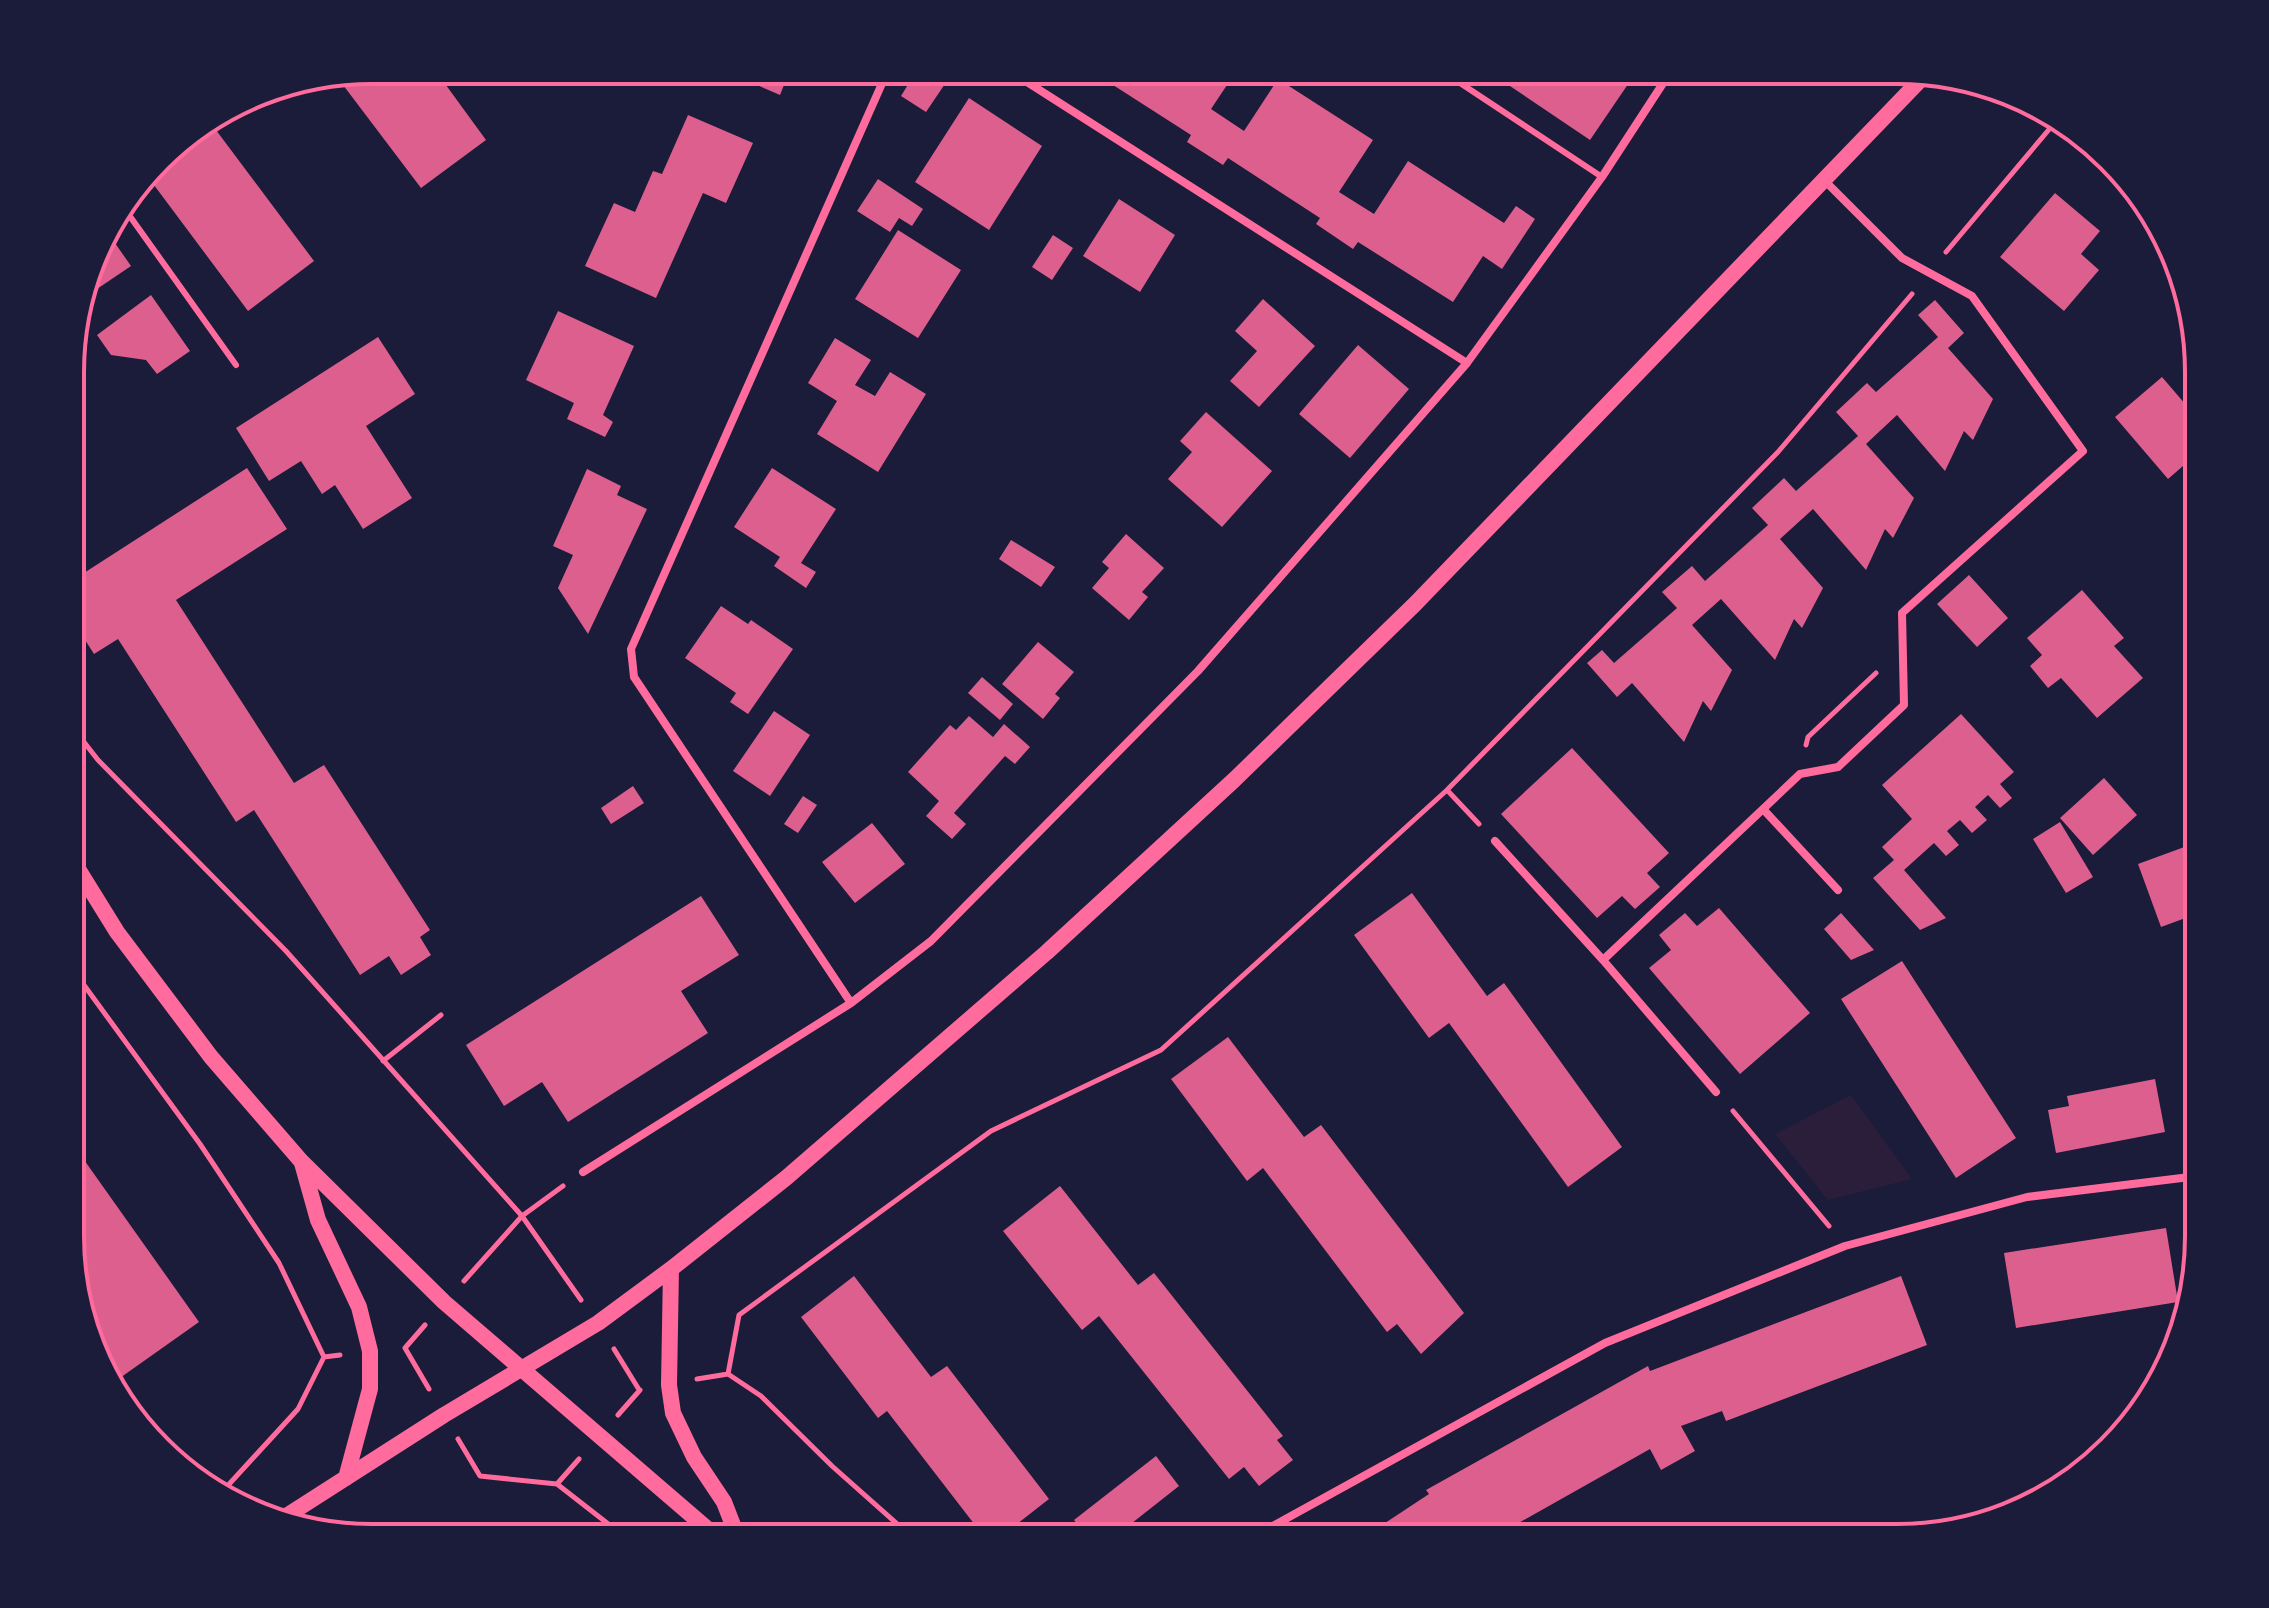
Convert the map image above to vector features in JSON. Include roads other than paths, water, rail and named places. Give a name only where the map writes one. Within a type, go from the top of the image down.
[{"type":"main road","points":[[292,1513],[519,1368],[598,1323],[671,1269],[786,1178],[1047,952],[1234,780],[1415,604],[1915,85]]},
{"type":"main road","points":[[84,879],[117,932],[211,1057],[301,1161],[444,1302],[702,1524]]},
{"type":"main road","points":[[301,1161],[318,1220],[359,1307],[370,1351],[370,1389],[346,1478]]},
{"type":"main road","points":[[671,1269],[669,1385],[673,1413],[694,1457],[724,1502],[733,1524]]},
{"type":"street","points":[[851,1003],[634,677],[631,649],[882,84]]},
{"type":"street","points":[[1030,84],[1467,363]]},
{"type":"street","points":[[583,1172],[851,1003],[931,941],[1198,671],[1467,363],[1602,177],[1663,84]]},
{"type":"street","points":[[1603,960],[1800,774],[1838,767],[1904,705],[1902,613],[2083,451],[1972,296],[1902,258],[1823,179]]},
{"type":"street","points":[[1763,809],[1838,890]]},
{"type":"street","points":[[1495,841],[1603,960],[1716,1092]]},
{"type":"street","points":[[1276,1524],[1605,1343],[1845,1246],[2027,1197],[2185,1178]]},
{"type":"lane","points":[[1462,84],[1602,177]]},
{"type":"lane","points":[[130,217],[236,365]]}]
